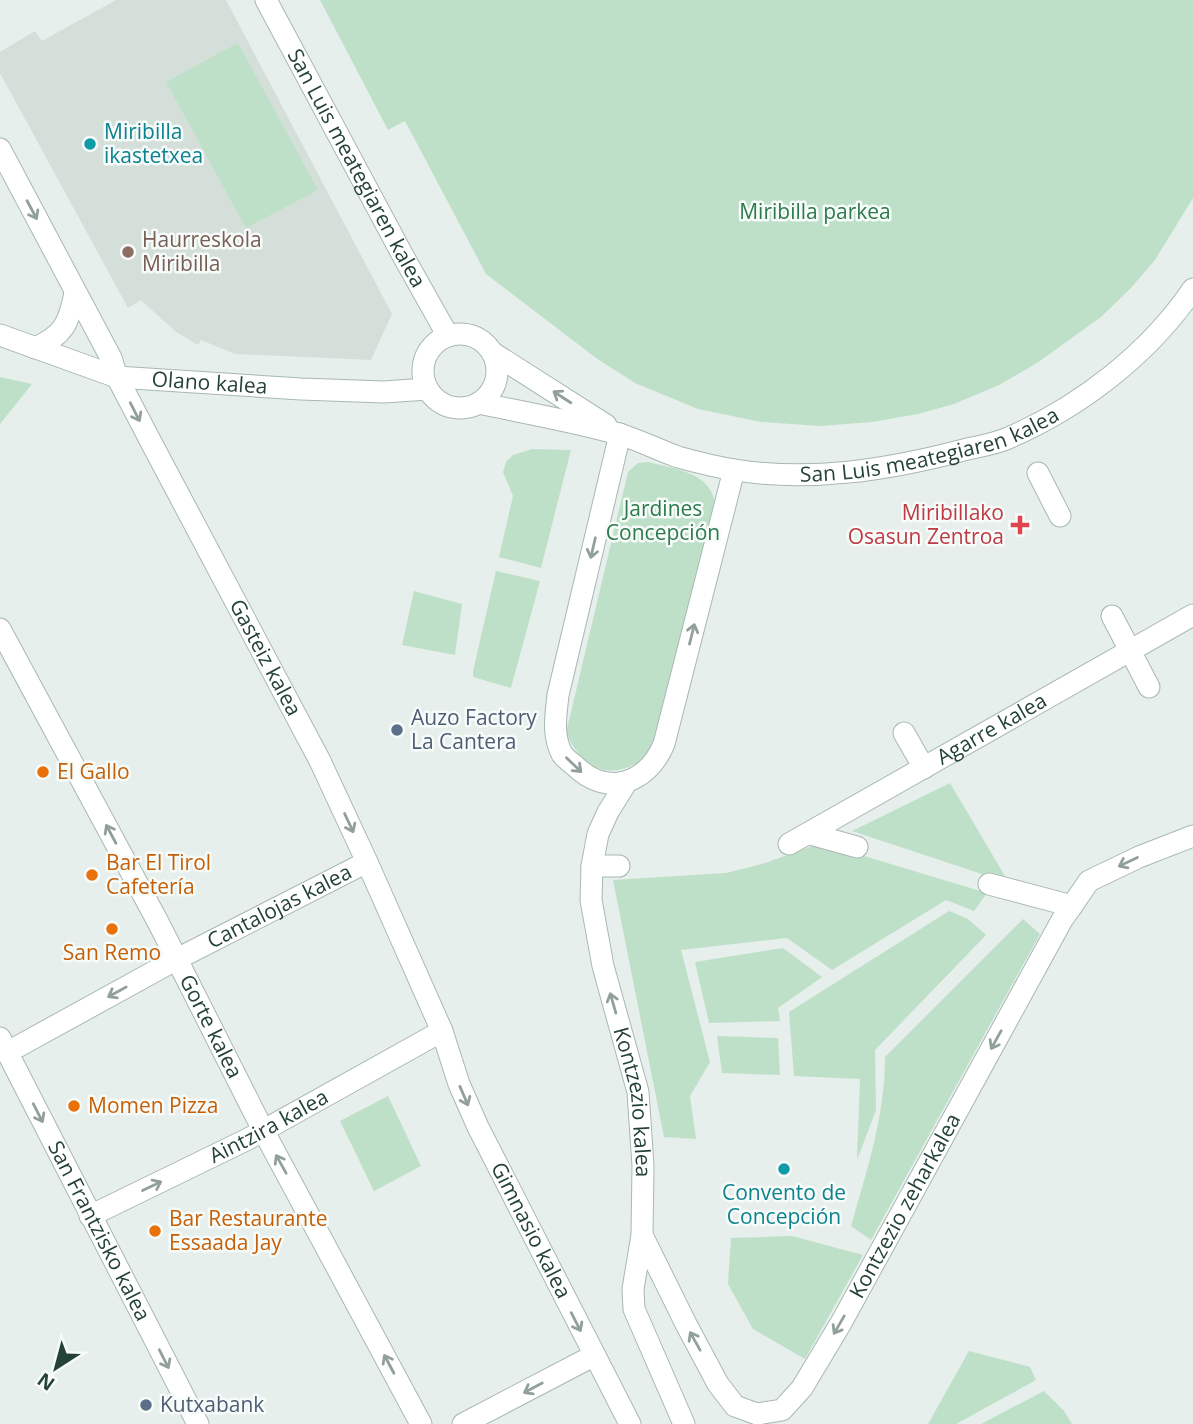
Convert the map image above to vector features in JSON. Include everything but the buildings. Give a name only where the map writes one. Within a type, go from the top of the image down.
[{"type":"street","name":"San Luis meategiaren kalea","points":[[266,0],[448,335]]},
{"type":"street","name":"Gasteiz kalea","points":[[0,149],[320,761],[368,862],[442,1031]]},
{"type":"street","name":"San Luis meategiaren kalea","points":[[479,404],[620,434],[678,457],[734,470],[777,474],[870,470],[907,464],[1004,439],[1055,413],[1114,372],[1163,328],[1193,289]]},
{"type":"street","points":[[35,348],[51,340],[66,324],[70,318],[75,293]]},
{"type":"street","name":"Olano kalea","points":[[0,335],[117,377],[301,389],[384,392],[427,389]]},
{"type":"street","points":[[448,335],[473,336],[485,343],[492,353],[497,364],[495,386],[479,404],[468,408],[444,405],[427,389],[424,379],[425,357],[430,348],[448,335]]},
{"type":"street","name":"San Luis meategiaren kalea","points":[[492,353],[620,434]]},
{"type":"street","points":[[620,434],[558,695],[555,728],[563,754],[586,777],[603,784],[626,783]]},
{"type":"street","name":"Kontzezio kalea","points":[[684,1424],[634,1310],[633,1289],[642,1235],[643,1166],[638,1092],[603,966],[591,900],[592,866],[598,834],[608,812],[626,783],[658,758],[664,744],[734,470]]},
{"type":"street","points":[[1038,473],[1060,516]]},
{"type":"street","name":"Agarre kalea","points":[[789,844],[1193,614]]},
{"type":"street","points":[[1112,616],[1149,687]]},
{"type":"street","name":"Gorte kalea","points":[[0,629],[421,1424]]},
{"type":"street","points":[[904,733],[924,768]]},
{"type":"street","points":[[810,834],[857,847]]},
{"type":"street","name":"Kontzezio zeharkalea","points":[[642,1235],[718,1384],[735,1406],[757,1414],[782,1410],[802,1388],[841,1323],[924,1168],[1072,906],[1089,881],[1139,857],[1192,838]]},
{"type":"street","name":"Cantalojas kalea","points":[[4,1045],[368,862]]},
{"type":"street","points":[[592,866],[619,866]]},
{"type":"street","points":[[989,884],[1072,906]]},
{"type":"street","name":"Aintzira kalea","points":[[90,1216],[263,1130],[442,1031]]},
{"type":"street","name":"Gimnasio kalea","points":[[442,1031],[459,1084],[478,1127],[629,1424]]},
{"type":"street","name":"San Frantzisko kalea","points":[[4,1045],[198,1424]]},
{"type":"street","points":[[463,1424],[593,1356]]},
{"type":"shaded area","points":[[116,0],[226,0],[392,314],[371,360],[235,354],[201,340],[198,345],[176,332],[141,300],[128,308],[0,73],[0,52],[35,31],[42,41]]},
{"type":"green space","name":"Miribilla parkea","points":[[320,0],[1193,0],[1193,198],[1155,260],[1101,317],[1037,363],[999,385],[954,404],[872,422],[820,426],[761,422],[698,409],[635,383],[596,358],[486,274],[405,121],[388,130]]},
{"type":"green space","points":[[238,43],[318,190],[246,228],[166,82]]},
{"type":"green space","points":[[0,377],[32,384],[0,424]]},
{"type":"green space","points":[[532,449],[571,450],[541,568],[499,557],[513,496],[503,472],[506,462],[513,455]]},
{"type":"green space","name":"Jardines Concepción","points":[[649,462],[690,473],[706,484],[715,502],[653,753],[627,768],[603,770],[583,758],[566,733],[628,472],[638,463]]},
{"type":"green space","points":[[496,571],[540,581],[511,688],[473,677]]},
{"type":"green space","points":[[414,591],[462,604],[455,655],[402,645]]},
{"type":"green space","points":[[950,783],[1009,883],[852,831]]},
{"type":"green space","points":[[821,843],[987,893],[974,911],[946,900],[832,970],[787,938],[681,950],[710,1062],[690,1096],[696,1139],[664,1137],[613,880],[726,873],[762,864]]},
{"type":"green space","points":[[949,911],[968,919],[986,935],[875,1050],[876,1110],[857,1160],[860,1079],[794,1076],[789,1012]]},
{"type":"green space","points":[[1023,919],[1040,934],[871,1240],[851,1226],[878,1122],[885,1057]]},
{"type":"green space","points":[[783,948],[822,977],[778,1008],[780,1021],[709,1023],[695,962]]},
{"type":"green space","points":[[717,1036],[778,1038],[780,1075],[722,1073]]},
{"type":"green space","points":[[388,1096],[421,1166],[374,1191],[340,1121]]},
{"type":"green space","points":[[792,1236],[863,1255],[805,1359],[753,1329],[728,1284],[731,1238]]},
{"type":"green space","points":[[969,1351],[1030,1367],[1036,1380],[956,1424],[928,1424]]},
{"type":"green space","points":[[1044,1391],[1064,1411],[1072,1424],[981,1424]]},
{"type":"place","name":"Miribilla ikastetxea","points":[[90,144]]},
{"type":"place","name":"Haurreskola Miribilla","points":[[128,252]]},
{"type":"place","name":"Miribillako Osasun Zentroa","points":[[1020,525]]},
{"type":"place","name":"Auzo Factory La Cantera","points":[[397,730]]},
{"type":"place","name":"El Gallo","points":[[43,772]]},
{"type":"place","name":"Bar El Tirol Cafetería","points":[[92,875]]},
{"type":"place","name":"San Remo","points":[[112,929]]},
{"type":"place","name":"Momen Pizza","points":[[74,1106]]},
{"type":"place","name":"Convento de Concepción","points":[[784,1169]]},
{"type":"place","name":"Bar Restaurante Essaada Jay","points":[[155,1231]]},
{"type":"place","name":"Kutxabank","points":[[146,1405]]}]
